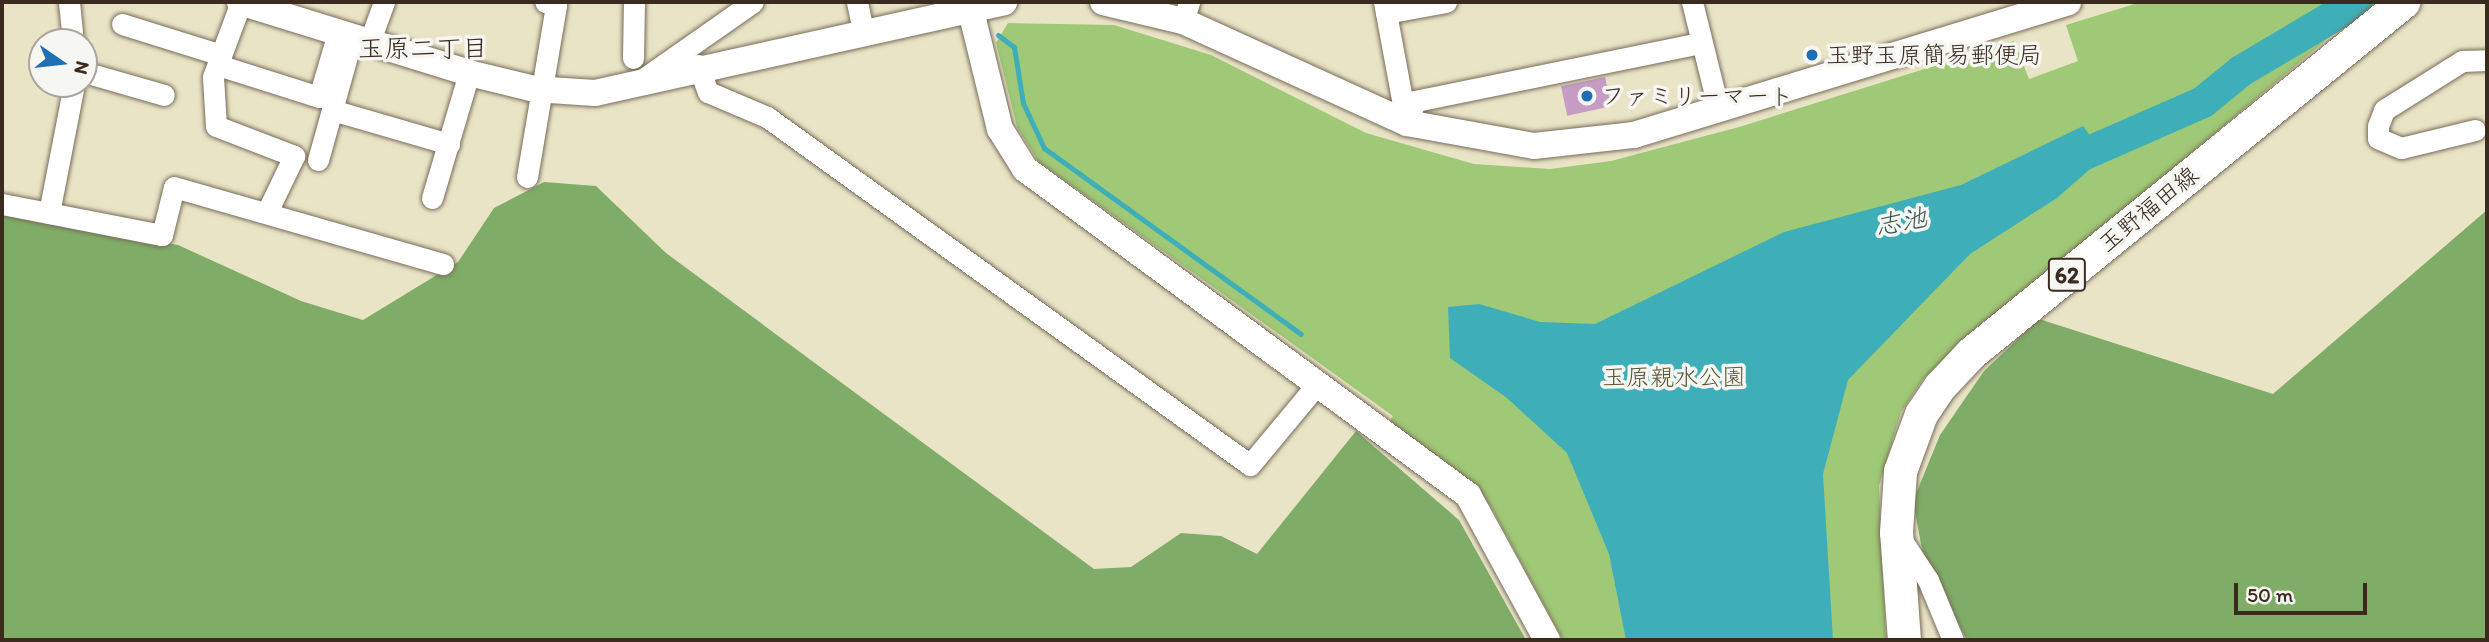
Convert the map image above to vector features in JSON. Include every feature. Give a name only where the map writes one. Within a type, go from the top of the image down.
[{"type":"main road","name":"玉野福田線","points":[[1904,640],[1896,532],[1907,445],[1940,386],[1971,353],[2403,2]]},
{"type":"street","points":[[69,2],[72,28]]},
{"type":"street","points":[[268,210],[294,156],[216,126],[220,60],[240,2],[469,73],[541,89],[595,93],[635,85],[698,65],[1004,2]]},
{"type":"street","points":[[122,24],[319,97],[353,38],[384,2]]},
{"type":"street","points":[[527,177],[556,5],[545,2]]},
{"type":"street","points":[[635,85],[753,2]]},
{"type":"street","points":[[858,2],[863,30]]},
{"type":"street","points":[[1103,2],[1186,11],[1406,123],[1534,146],[1634,135],[2068,2]]},
{"type":"street","points":[[1406,123],[1390,9],[1446,2]]},
{"type":"street","points":[[1692,2],[1719,111]]},
{"type":"street","points":[[634,58],[637,4]]},
{"type":"street","points":[[971,7],[1000,129],[1025,169],[1468,495],[1547,640]]},
{"type":"street","points":[[318,160],[353,38]]},
{"type":"street","points":[[1406,123],[1415,101],[1700,43]]},
{"type":"street","points":[[2475,130],[2401,148],[2378,138],[2378,127],[2384,110],[2462,61],[2487,60]]},
{"type":"street","points":[[698,65],[708,92],[767,117],[1250,465],[1318,383]]},
{"type":"street","points":[[432,198],[469,73]]},
{"type":"street","points":[[98,76],[164,95]]},
{"type":"street","points":[[49,213],[71,98]]},
{"type":"street","points":[[332,110],[449,144]]},
{"type":"street","points":[[2,204],[162,235],[174,187],[268,210],[443,264]]},
{"type":"street","points":[[1896,532],[1928,580],[1953,640]]},
{"type":"green space","name":"玉原親水公園","points":[[2141,2],[2371,2],[1923,379],[1901,412],[1879,486],[1886,640],[1563,640],[1490,505],[1457,470],[1389,422],[1393,416],[1039,162],[1017,127],[996,43],[1008,23],[1114,25],[1211,55],[1366,133],[1474,164],[1550,169],[1611,161],[1739,127],[2014,41],[2029,79],[2078,61],[2066,25]]},
{"type":"green space","points":[[544,182],[596,186],[666,253],[1094,569],[1131,567],[1181,533],[1221,536],[1257,554],[1356,431],[1459,520],[1526,640],[2,640],[2,214],[178,245],[301,301],[363,320],[458,262],[494,208]]},
{"type":"green space","points":[[2487,210],[2487,640],[1967,640],[1924,560],[1913,501],[1940,435],[1984,371],[2039,319],[2273,394]]},
{"type":"water","points":[[2083,126],[2105,156],[2057,198],[1970,254],[1848,380],[1823,474],[1833,640],[1626,640],[1609,554],[1567,453],[1507,398],[1450,358],[1448,307],[1479,304],[1540,322],[1595,324],[1784,232],[1961,185]]},
{"type":"building","points":[[1605,77],[1611,106],[1567,116],[1561,86]]},
{"type":"waterway","name":"志池","points":[[2062,164],[2203,102],[2241,71],[2357,2]]},
{"type":"waterway","points":[[998,35],[1014,47],[1023,103],[1044,148],[1301,334]]},
{"type":"place","name":"玉野玉原簡易郵便局","points":[[1812,55]]},
{"type":"place","name":"ファミリーマート","points":[[1587,96]]},
{"type":"district","name":"玉原二丁目","points":[[423,49]]}]
